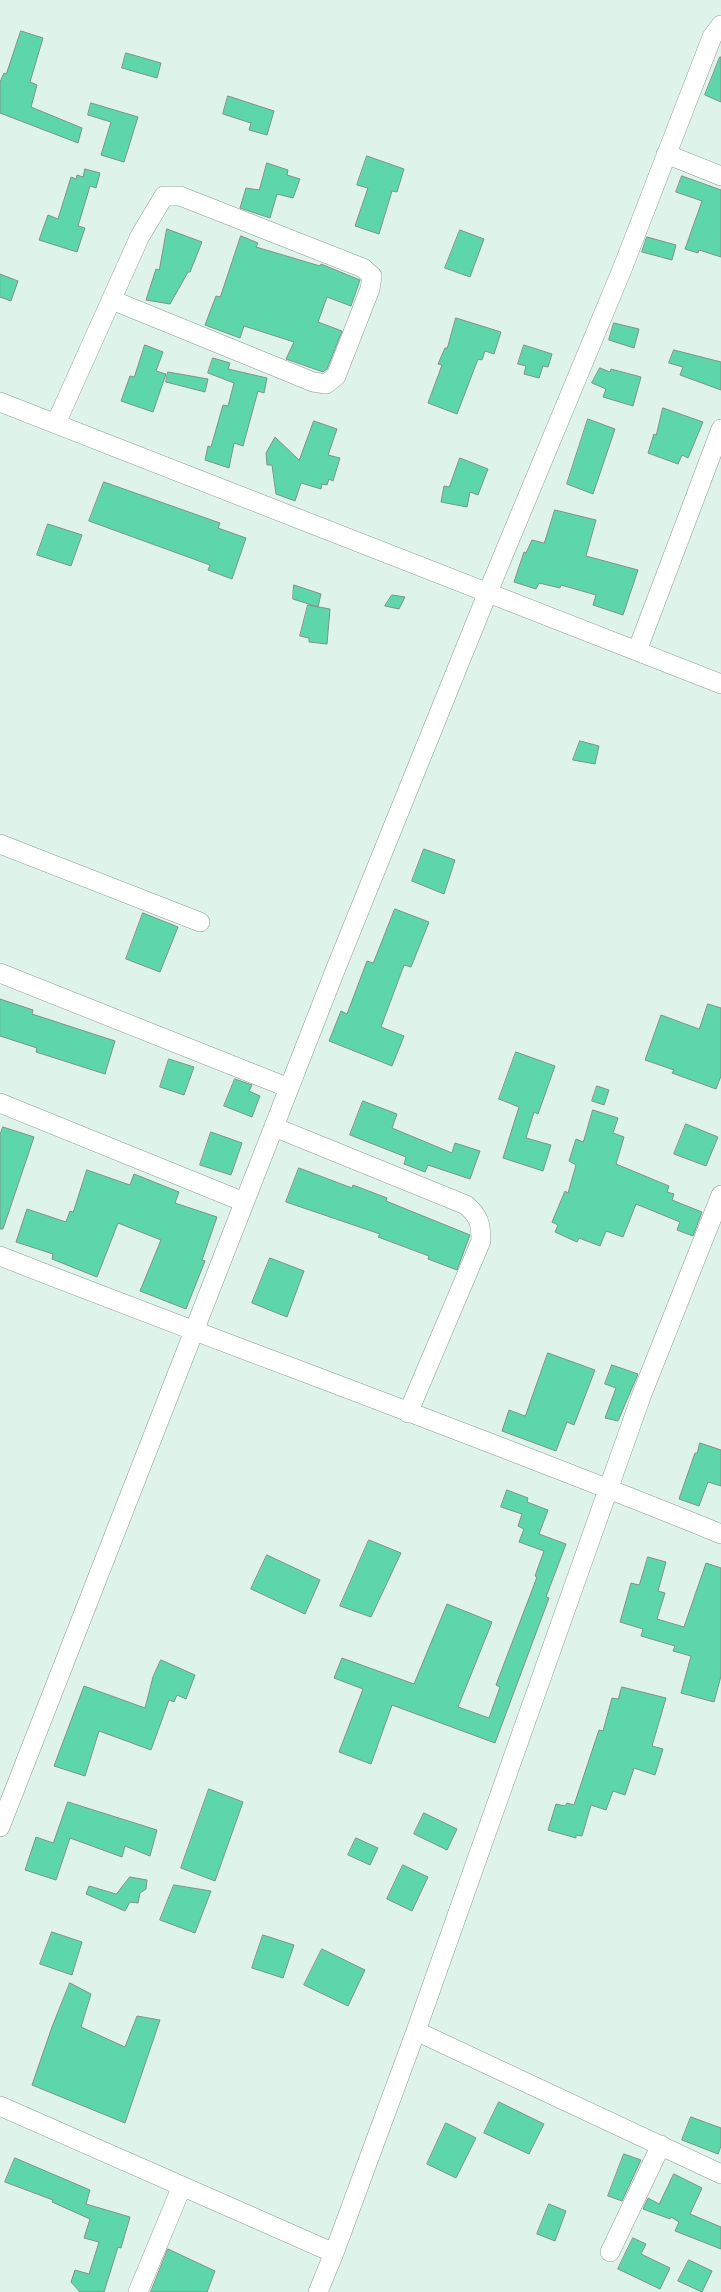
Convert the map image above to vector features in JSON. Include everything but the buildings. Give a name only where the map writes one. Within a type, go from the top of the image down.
[{"type":"street","points":[[0,1827],[289,1088],[488,592],[623,267],[712,38],[721,25]]},
{"type":"street","points":[[666,154],[721,176]]},
{"type":"street","points":[[56,423],[140,236],[164,196],[180,196],[363,268],[372,276],[370,289],[336,376],[326,384],[313,382],[112,300]]},
{"type":"street","points":[[0,402],[721,684]]},
{"type":"street","points":[[637,651],[721,429]]},
{"type":"street","points":[[0,844],[200,922]]},
{"type":"street","points":[[0,972],[289,1088]]},
{"type":"street","points":[[0,1103],[244,1202]]},
{"type":"street","points":[[274,1127],[466,1205],[476,1213],[481,1224],[481,1241],[408,1413]]},
{"type":"street","points":[[318,2292],[416,2032],[642,1394],[721,1195]]},
{"type":"street","points":[[0,1256],[193,1332],[608,1488],[721,1534]]},
{"type":"street","points":[[416,2032],[721,2174]]},
{"type":"street","points":[[0,2106],[334,2253]]},
{"type":"street","points":[[610,2252],[660,2145]]},
{"type":"street","points":[[138,2292],[182,2186]]}]
